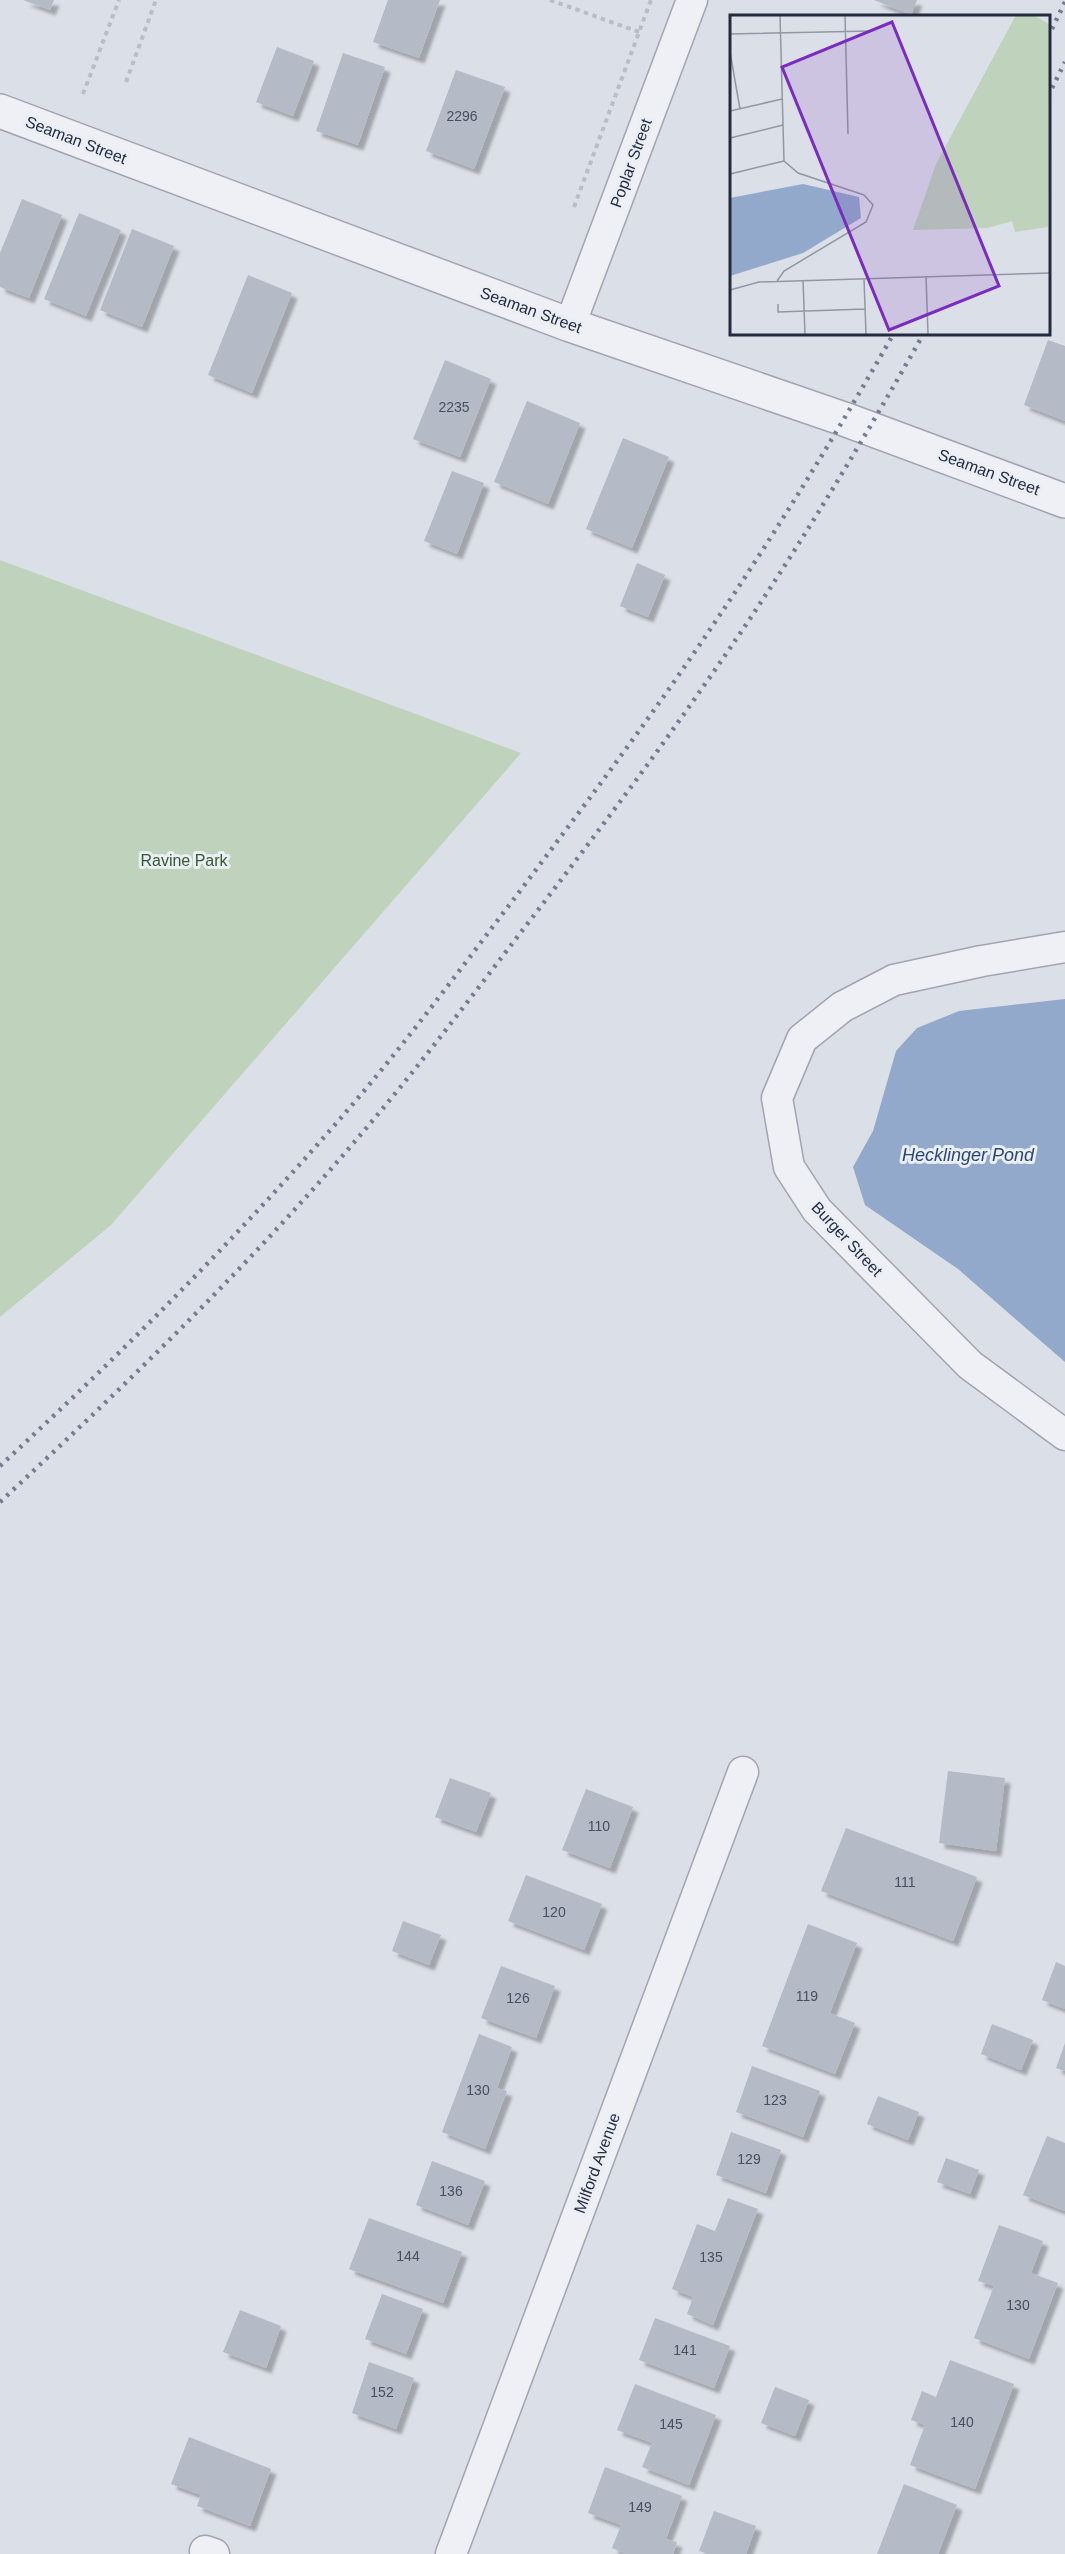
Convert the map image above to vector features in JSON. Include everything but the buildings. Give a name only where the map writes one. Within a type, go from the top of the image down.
[{"type":"street","name":"Poplar Street","points":[[570,325],[692,0]]},
{"type":"street","name":"Seaman Street","points":[[0,111],[570,325],[844,419],[1065,501]]},
{"type":"street","name":"Burger Street","points":[[1065,947],[982,961],[894,980],[842,1007],[802,1039],[777,1098],[789,1167],[817,1210],[970,1365],[1065,1435]]},
{"type":"street","name":"Milford Avenue","points":[[451,2554],[743,1772]]},
{"type":"path","points":[[83,94],[119,0]]},
{"type":"path","points":[[126,82],[156,0]]},
{"type":"path","points":[[550,0],[639,32]]},
{"type":"path","points":[[572,211],[651,0]]},
{"type":"green space","name":"Ravine Park","points":[[0,560],[521,753],[111,1225],[0,1317]]},
{"type":"water","name":"Hecklinger Pond","points":[[1065,999],[1065,1362],[958,1269],[865,1205],[853,1167],[873,1131],[896,1051],[917,1028],[959,1011]]},
{"type":"railway","points":[[1050,33],[1065,2]]},
{"type":"railway","points":[[1050,92],[1065,62]]},
{"type":"railway","points":[[0,1466],[134,1338],[221,1249],[305,1159],[412,1032],[581,810],[685,666],[793,502],[893,334]]},
{"type":"railway","points":[[0,1502],[190,1320],[281,1225],[432,1048],[622,800],[735,641],[819,511],[923,334]]}]
